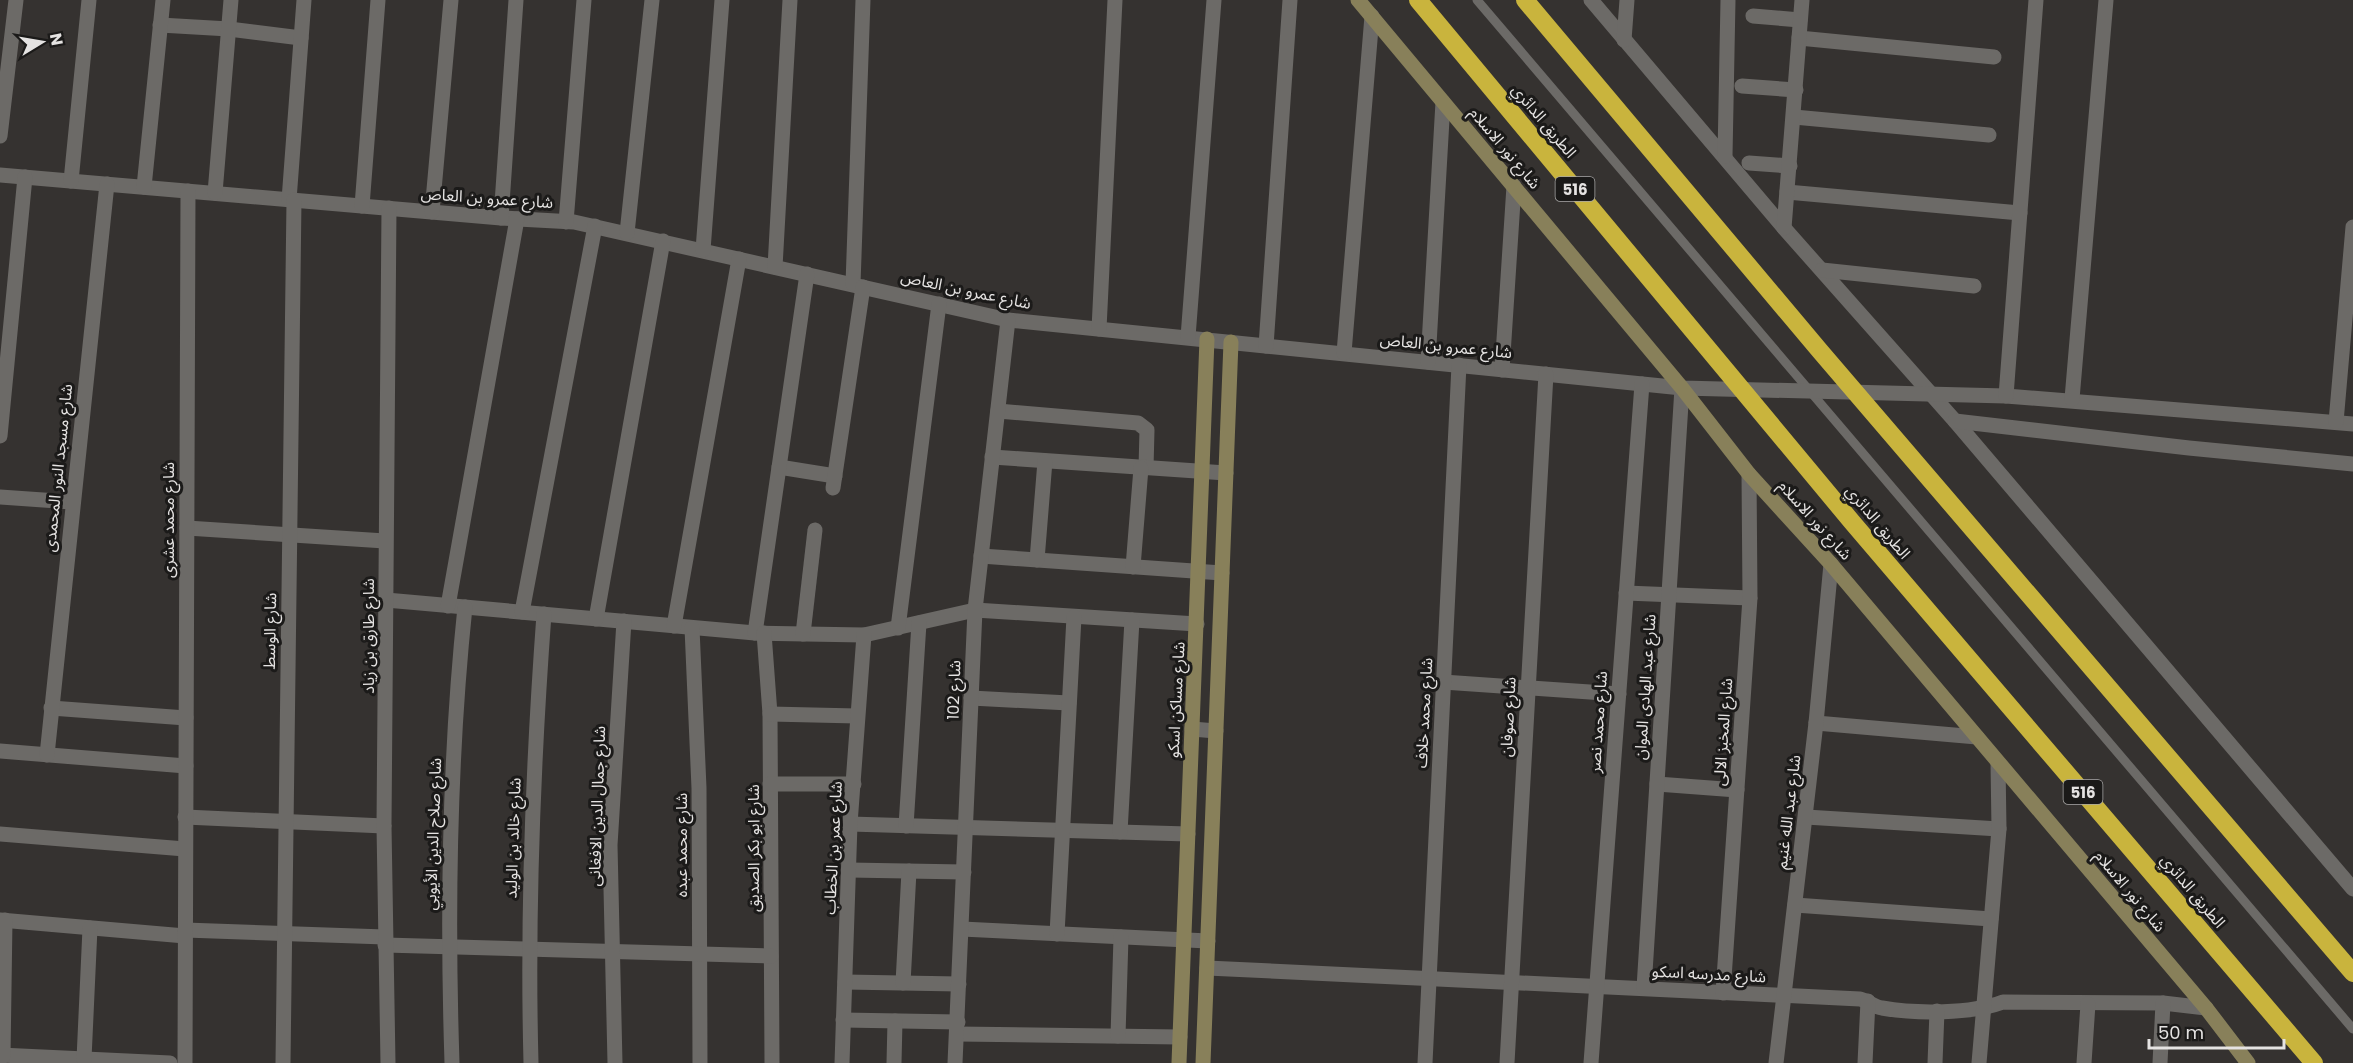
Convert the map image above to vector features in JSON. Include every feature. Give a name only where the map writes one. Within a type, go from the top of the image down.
[{"type":"highway","name":"الطريق الدائري","points":[[1418,0],[1852,522],[2314,1063]]},
{"type":"highway","points":[[1525,0],[1922,471],[2353,973]]},
{"type":"street","points":[[0,136],[16,0]]},
{"type":"street","points":[[71,181],[89,0]]},
{"type":"street","points":[[144,188],[163,0]]},
{"type":"street","points":[[215,193],[231,0]]},
{"type":"street","name":"شارع الوسط","points":[[283,1063],[292,200],[304,0]]},
{"type":"street","points":[[362,206],[378,0]]},
{"type":"street","points":[[432,212],[451,0]]},
{"type":"street","points":[[501,219],[516,0]]},
{"type":"street","points":[[566,222],[584,0]]},
{"type":"street","points":[[627,233],[652,0]]},
{"type":"street","points":[[703,250],[722,0]]},
{"type":"street","points":[[775,267],[790,0]]},
{"type":"street","points":[[779,467],[834,482],[858,286],[863,0]]},
{"type":"street","points":[[1099,329],[1115,0]]},
{"type":"street","points":[[1188,337],[1214,0]]},
{"type":"street","points":[[1266,345],[1290,0]]},
{"type":"street","name":"شارع نور الاسلام","points":[[1358,0],[1682,388],[1749,474],[1831,564],[2206,1008],[2248,1063]]},
{"type":"street","points":[[1591,0],[1784,228],[1955,421],[2353,889]]},
{"type":"street","points":[[1623,40],[1627,0]]},
{"type":"street","points":[[1725,156],[1728,0]]},
{"type":"street","points":[[1784,228],[1802,0]]},
{"type":"street","points":[[2006,396],[2036,0]]},
{"type":"street","points":[[2072,399],[2106,0]]},
{"type":"street","points":[[1344,353],[1372,16]]},
{"type":"street","points":[[1753,16],[1800,20]]},
{"type":"street","points":[[160,25],[229,29],[301,38]]},
{"type":"street","points":[[1799,38],[1994,57]]},
{"type":"street","points":[[1742,86],[1796,90]]},
{"type":"street","points":[[1428,362],[1443,102]]},
{"type":"street","points":[[1794,117],[1989,135]]},
{"type":"street","points":[[1749,163],[1790,166]]},
{"type":"street","name":"شارع عمرو بن العاص","points":[[0,175],[596,226],[1008,320],[1682,388],[2072,399],[2353,423]]},
{"type":"street","points":[[0,436],[25,177]]},
{"type":"street","name":"شارع مسجد النور المحمدى","points":[[47,755],[107,184]]},
{"type":"street","points":[[1502,369],[1514,186]]},
{"type":"street","name":"شارع محمد عشرى","points":[[185,1063],[188,191]]},
{"type":"street","points":[[1787,192],[2020,213]]},
{"type":"street","name":"شارع طارق بن زياد","points":[[388,1063],[384,826],[389,208]]},
{"type":"street","points":[[448,606],[517,219]]},
{"type":"street","points":[[522,612],[596,226]]},
{"type":"street","points":[[2336,422],[2353,227]]},
{"type":"street","points":[[597,619],[663,241]]},
{"type":"street","points":[[674,626],[739,259]]},
{"type":"street","points":[[1822,270],[1974,286]]},
{"type":"street","name":"شارع ابو بكر الصديق","points":[[772,1063],[770,714],[760,633],[779,467],[807,274]]},
{"type":"street","points":[[898,628],[939,304]]},
{"type":"street","name":"شارع 102","points":[[958,1062],[957,1028],[975,610],[1008,320]]},
{"type":"street","name":"شارع مساكن اسكو","points":[[1179,1063],[1207,339]]},
{"type":"street","points":[[1203,1063],[1231,342]]},
{"type":"street","name":"شارع محمد خلاف","points":[[1425,1063],[1459,365]]},
{"type":"street","name":"شارع صوفان","points":[[1508,1063],[1545,374]]},
{"type":"street","name":"شارع محمد نصر","points":[[1591,1063],[1642,384]]},
{"type":"street","name":"شارع عبد الهادى الموان","points":[[1644,988],[1682,388]]},
{"type":"street","points":[[998,411],[1138,423],[1148,430],[1133,567]]},
{"type":"street","points":[[1955,421],[2353,464]]},
{"type":"street","points":[[992,458],[1226,473]]},
{"type":"street","points":[[1037,560],[1045,461]]},
{"type":"street","name":"شارع المخبز الالى","points":[[1723,993],[1750,598],[1749,474]]},
{"type":"street","points":[[0,497],[72,502]]},
{"type":"street","points":[[187,528],[385,541]]},
{"type":"street","points":[[803,634],[815,530]]},
{"type":"street","points":[[981,556],[1222,573]]},
{"type":"street","name":"شارع عبد الله غنيم","points":[[1776,1063],[1806,817],[1831,564]]},
{"type":"street","points":[[1626,593],[1750,598]]},
{"type":"street","points":[[386,600],[760,633],[864,635],[975,610],[1197,624]]},
{"type":"street","name":"شارع صلاح الدين الأيوبي","points":[[452,1063],[448,947],[455,698],[465,607]]},
{"type":"street","name":"شارع خالد بن الوليد","points":[[531,1063],[528,950],[531,824],[544,614]]},
{"type":"street","points":[[1058,934],[1074,616]]},
{"type":"street","points":[[1120,832],[1132,620]]},
{"type":"street","name":"شارع جمال الدين الافغانى","points":[[615,1063],[610,845],[624,621]]},
{"type":"street","points":[[906,826],[919,623]]},
{"type":"street","name":"شارع محمد عبده","points":[[692,628],[699,788],[699,1063]]},
{"type":"street","name":"شارع عمر بن الخطاب","points":[[842,1063],[850,824],[864,635]]},
{"type":"street","points":[[1443,682],[1619,694]]},
{"type":"street","points":[[971,698],[1069,703]]},
{"type":"street","points":[[51,708],[186,718]]},
{"type":"street","points":[[770,714],[857,716]]},
{"type":"street","points":[[1816,723],[1977,737]]},
{"type":"street","points":[[1192,729],[1216,731]]},
{"type":"street","points":[[0,752],[186,766]]},
{"type":"street","points":[[1979,1063],[1999,829],[1998,763]]},
{"type":"street","points":[[770,784],[854,784]]},
{"type":"street","points":[[1657,784],[1737,790]]},
{"type":"street","points":[[185,817],[384,826]]},
{"type":"street","points":[[1806,817],[1999,829]]},
{"type":"street","points":[[850,824],[1188,834]]},
{"type":"street","points":[[0,834],[185,849]]},
{"type":"street","points":[[849,870],[964,872]]},
{"type":"street","points":[[903,983],[909,871]]},
{"type":"street","points":[[1795,905],[1991,919]]},
{"type":"street","points":[[170,1063],[2,1055],[2,920],[185,933],[285,934],[448,947],[771,956]]},
{"type":"street","points":[[84,1059],[90,928]]},
{"type":"street","points":[[962,929],[1208,941]]},
{"type":"street","points":[[1118,1036],[1121,937]]},
{"type":"street","name":"شارع مدرسه اسكو","points":[[1207,968],[1784,996],[1868,1001],[1880,1008],[1938,1011],[1983,1009],[2003,1002],[2163,1003],[2206,1008]]},
{"type":"street","points":[[845,982],[959,984]]},
{"type":"street","points":[[1865,1063],[1868,1001]]},
{"type":"street","points":[[2160,1063],[2163,1003]]},
{"type":"street","points":[[2084,1063],[2088,1004]]},
{"type":"street","points":[[1935,1063],[1938,1011]]},
{"type":"street","points":[[843,1020],[895,1021],[957,1028],[1180,1037]]},
{"type":"street","points":[[894,1063],[895,1021]]},
{"type":"lane","points":[[1477,0],[2353,1029]]}]
